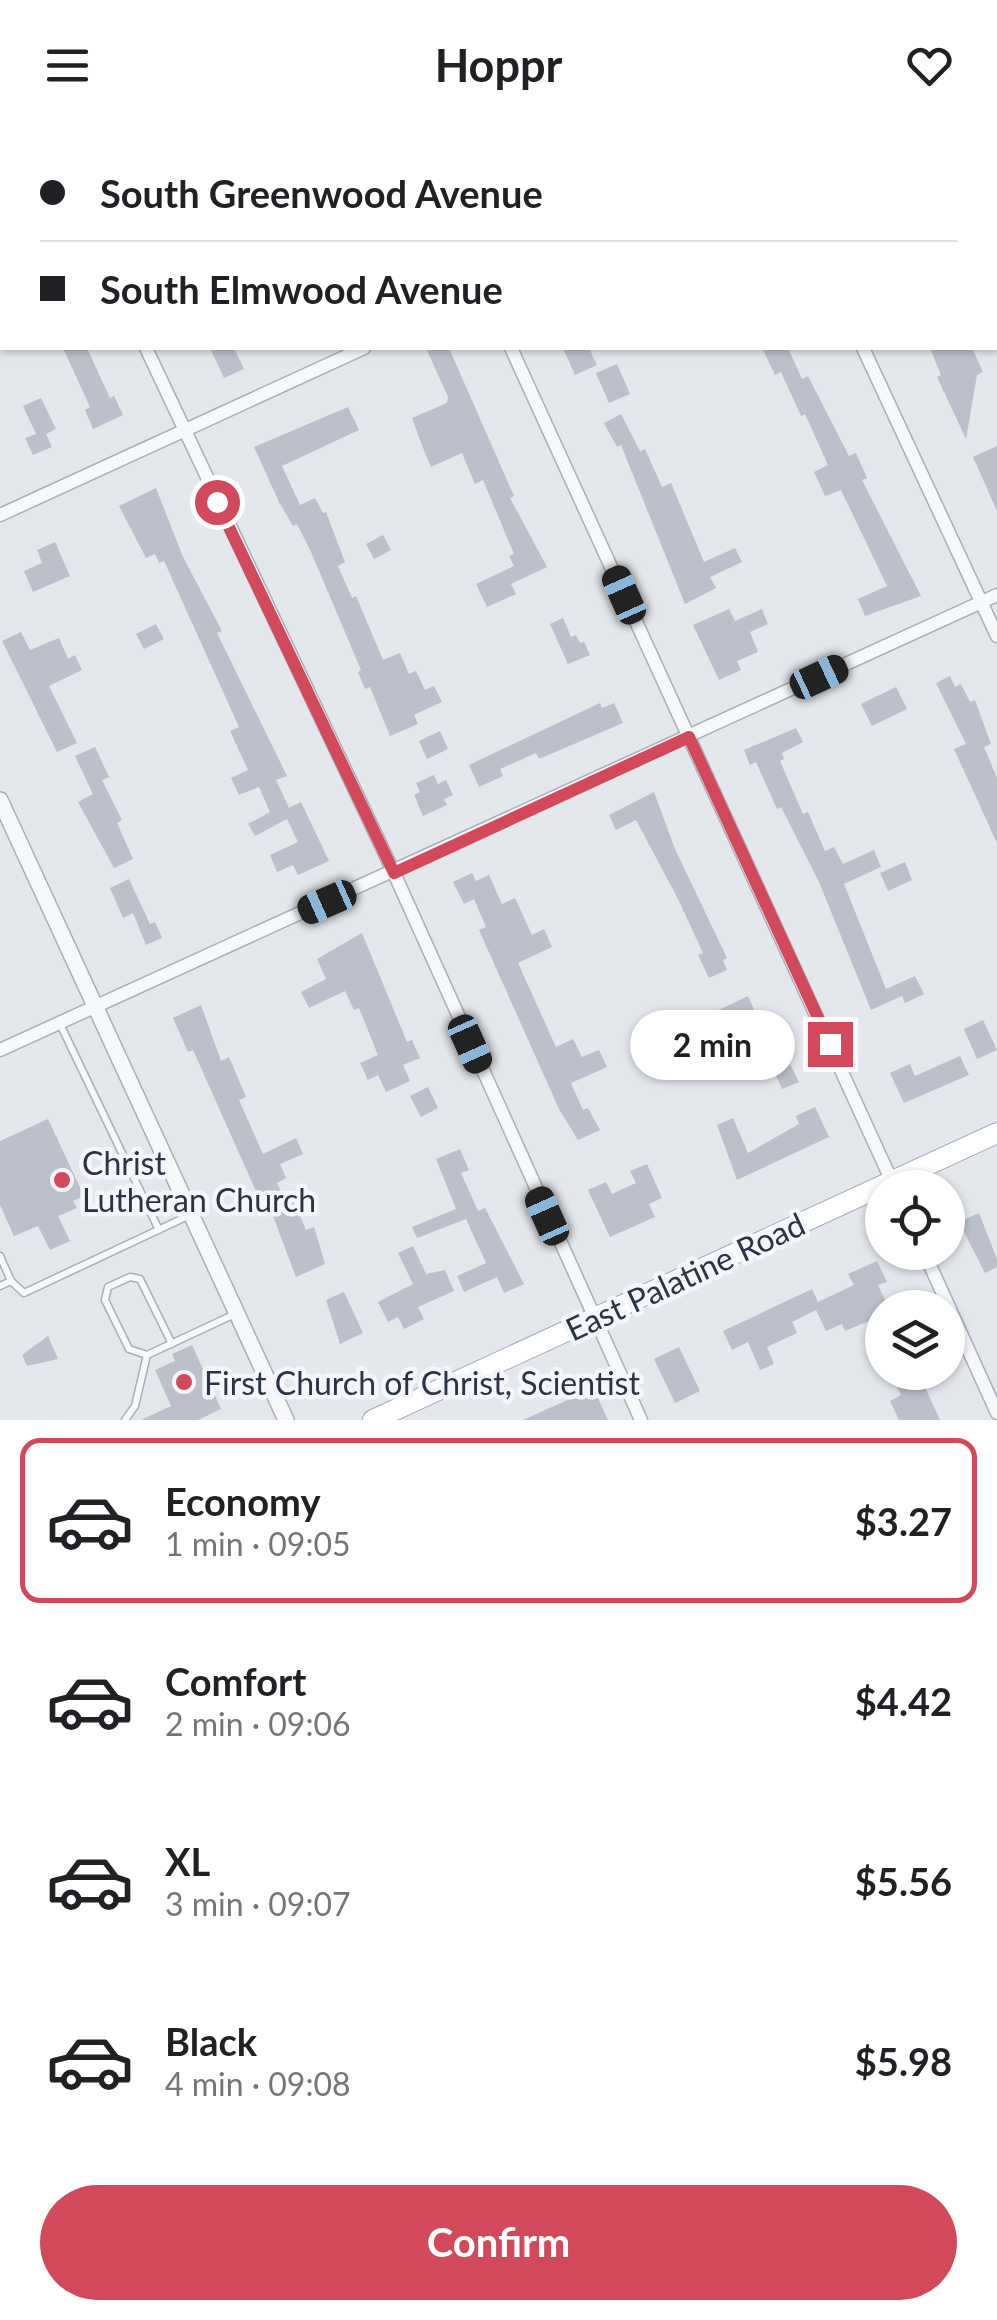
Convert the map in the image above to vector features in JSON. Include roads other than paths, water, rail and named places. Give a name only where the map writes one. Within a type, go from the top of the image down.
[{"type":"main road","name":"East Palatine Road","points":[[922,1170],[997,1133]]},
{"type":"main road","name":"East Palatine Road","points":[[373,1420],[865,1197]]},
{"type":"street","points":[[147,350],[394,873],[641,1420]]},
{"type":"street","points":[[0,515],[360,350]]},
{"type":"street","points":[[512,350],[887,1170]]},
{"type":"street","points":[[865,350],[997,636]]},
{"type":"street","points":[[0,1050],[997,594]]},
{"type":"street","points":[[0,800],[286,1420]]},
{"type":"street","points":[[932,1270],[997,1412]]},
{"type":"lane","points":[[59,1021],[159,1230]]},
{"type":"lane","points":[[0,1256],[11,1280],[24,1293],[191,1214]]},
{"type":"lane","points":[[172,1344],[140,1278],[130,1277],[108,1288],[105,1300],[129,1349],[147,1355],[172,1344],[236,1313]]},
{"type":"lane","points":[[0,1286],[11,1280]]},
{"type":"lane","points":[[125,1420],[135,1406],[147,1355]]},
{"type":"place","name":"Christ Lutheran Church","points":[[62,1180]]},
{"type":"place","name":"First Church of Christ, Scientist","points":[[184,1382]]}]
